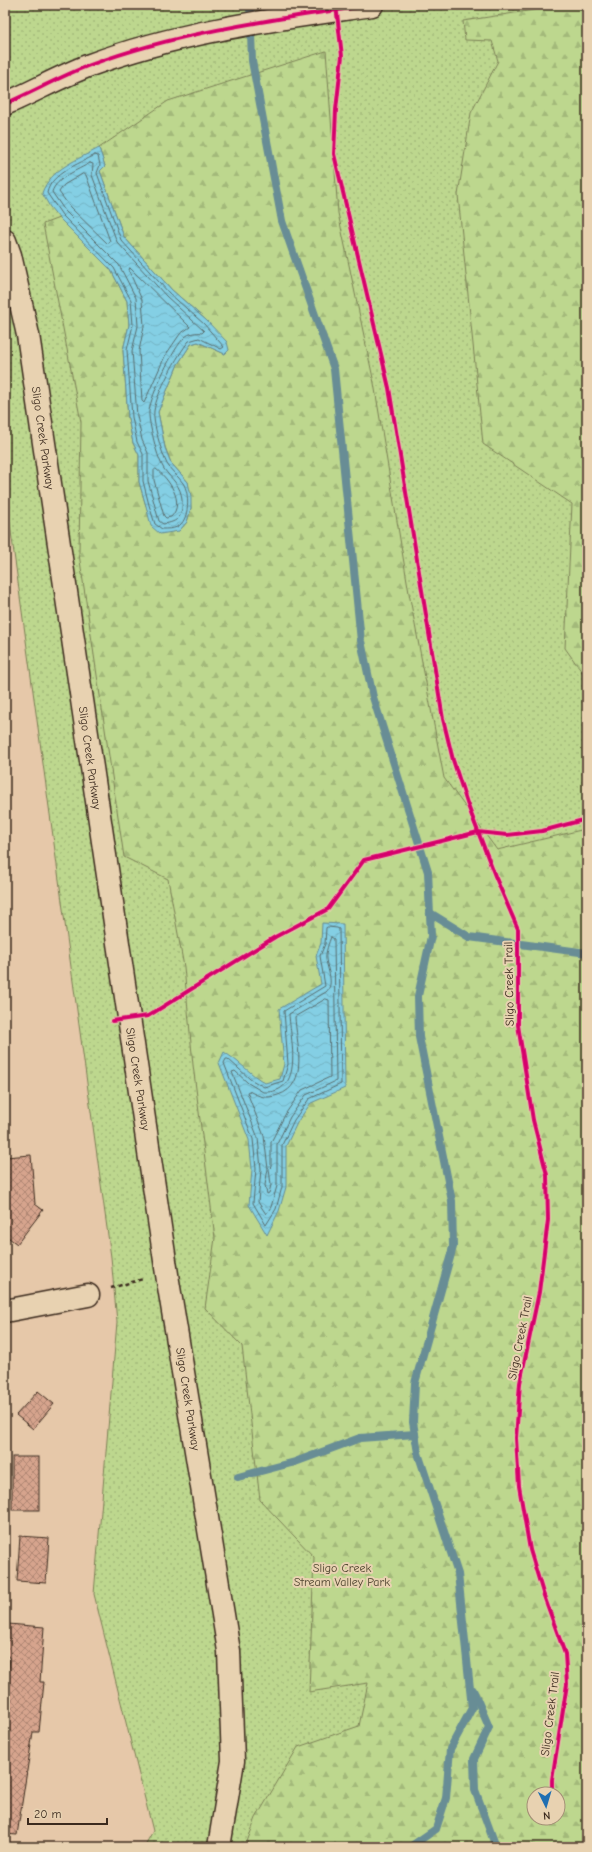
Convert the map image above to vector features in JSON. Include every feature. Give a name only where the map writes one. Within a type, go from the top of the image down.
[{"type":"street","points":[[5,104],[90,65],[178,38],[274,19],[372,5]]},
{"type":"street","name":"Sligo Creek Parkway","points":[[5,241],[10,255],[28,335],[167,1273],[229,1651],[234,1761],[219,1847]]},
{"type":"street","points":[[5,1311],[88,1295]]},
{"type":"path","points":[[583,1847],[587,1842]]},
{"type":"green space","name":"Sligo Creek Stream Valley Park","points":[[5,5],[534,5],[587,253],[587,1847],[144,1847],[153,1831],[94,1594],[117,1322],[111,1257],[5,488]]},
{"type":"green space","points":[[566,5],[587,5],[587,679],[565,648],[572,504],[483,444],[458,195],[471,113],[498,61],[492,41],[465,40],[463,21]]},
{"type":"green space","name":"Sligo Creek Stream Valley Park","points":[[326,51],[338,213],[374,383],[409,593],[444,778],[497,850],[581,830],[587,830],[587,1847],[245,1847],[256,1818],[298,1747],[359,1726],[368,1683],[309,1692],[314,1557],[260,1500],[242,1346],[205,1308],[215,1238],[193,1065],[184,967],[168,879],[124,857],[79,554],[81,422],[43,224],[59,218],[111,270],[127,301],[129,325],[123,350],[128,418],[133,443],[139,455],[139,482],[146,506],[179,531],[187,522],[191,508],[188,482],[171,463],[165,447],[158,412],[178,364],[191,344],[198,342],[225,354],[229,350],[207,321],[172,290],[124,237],[100,171],[105,166],[99,148],[168,101]]},
{"type":"water","points":[[99,148],[105,166],[100,171],[124,237],[172,290],[207,321],[227,342],[229,350],[225,354],[198,342],[191,344],[178,364],[158,412],[165,448],[171,463],[188,482],[191,496],[191,508],[187,522],[179,531],[160,534],[151,526],[139,482],[139,455],[133,443],[128,418],[123,350],[129,325],[127,301],[111,270],[59,218],[50,207],[42,193],[51,177],[58,171]]},
{"type":"water","points":[[322,923],[343,924],[345,1088],[311,1103],[298,1121],[286,1146],[286,1187],[279,1211],[267,1235],[249,1205],[252,1169],[249,1140],[219,1063],[224,1052],[265,1083],[280,1079],[284,1064],[279,1009],[321,984],[316,956],[321,943]]},
{"type":"building","points":[[31,1155],[35,1204],[43,1210],[17,1244],[5,1235],[5,1157]]},
{"type":"building","points":[[38,1391],[54,1404],[33,1429],[16,1415]]},
{"type":"building","points":[[12,1457],[39,1457],[39,1510],[12,1510]]},
{"type":"building","points":[[20,1536],[49,1538],[46,1583],[17,1581]]},
{"type":"building","points":[[8,1624],[44,1627],[40,1682],[44,1682],[39,1732],[33,1732],[17,1835],[5,1834],[5,1710],[10,1657],[6,1657]]},
{"type":"waterway","points":[[250,5],[252,61],[282,221],[334,369],[361,641],[373,697],[428,872],[431,936],[418,996],[419,1037],[452,1201],[453,1247],[415,1383],[413,1422],[418,1453],[458,1574],[472,1708],[450,1749],[446,1798],[436,1829],[410,1847]]},
{"type":"waterway","points":[[430,913],[469,937],[587,953]]},
{"type":"waterway","points":[[238,1477],[295,1462],[360,1438],[415,1434]]},
{"type":"waterway","points":[[473,1690],[489,1727],[474,1759],[475,1790],[496,1847]]},
{"type":"cycle path","name":"Sligo Creek Trail","points":[[336,5],[342,56],[336,110],[334,154],[389,388],[443,719],[453,760],[467,803],[495,876],[518,929],[518,1025],[533,1120],[547,1175],[548,1220],[539,1292],[520,1383],[516,1438],[519,1486],[530,1550],[543,1593],[565,1654],[567,1684],[552,1786]]},
{"type":"cycle path","points":[[5,104],[90,65],[159,43],[265,21],[372,5]]},
{"type":"cycle path","points":[[112,1021],[148,1016],[275,937],[328,909],[364,860],[478,832],[507,835],[542,831],[587,819]]}]
